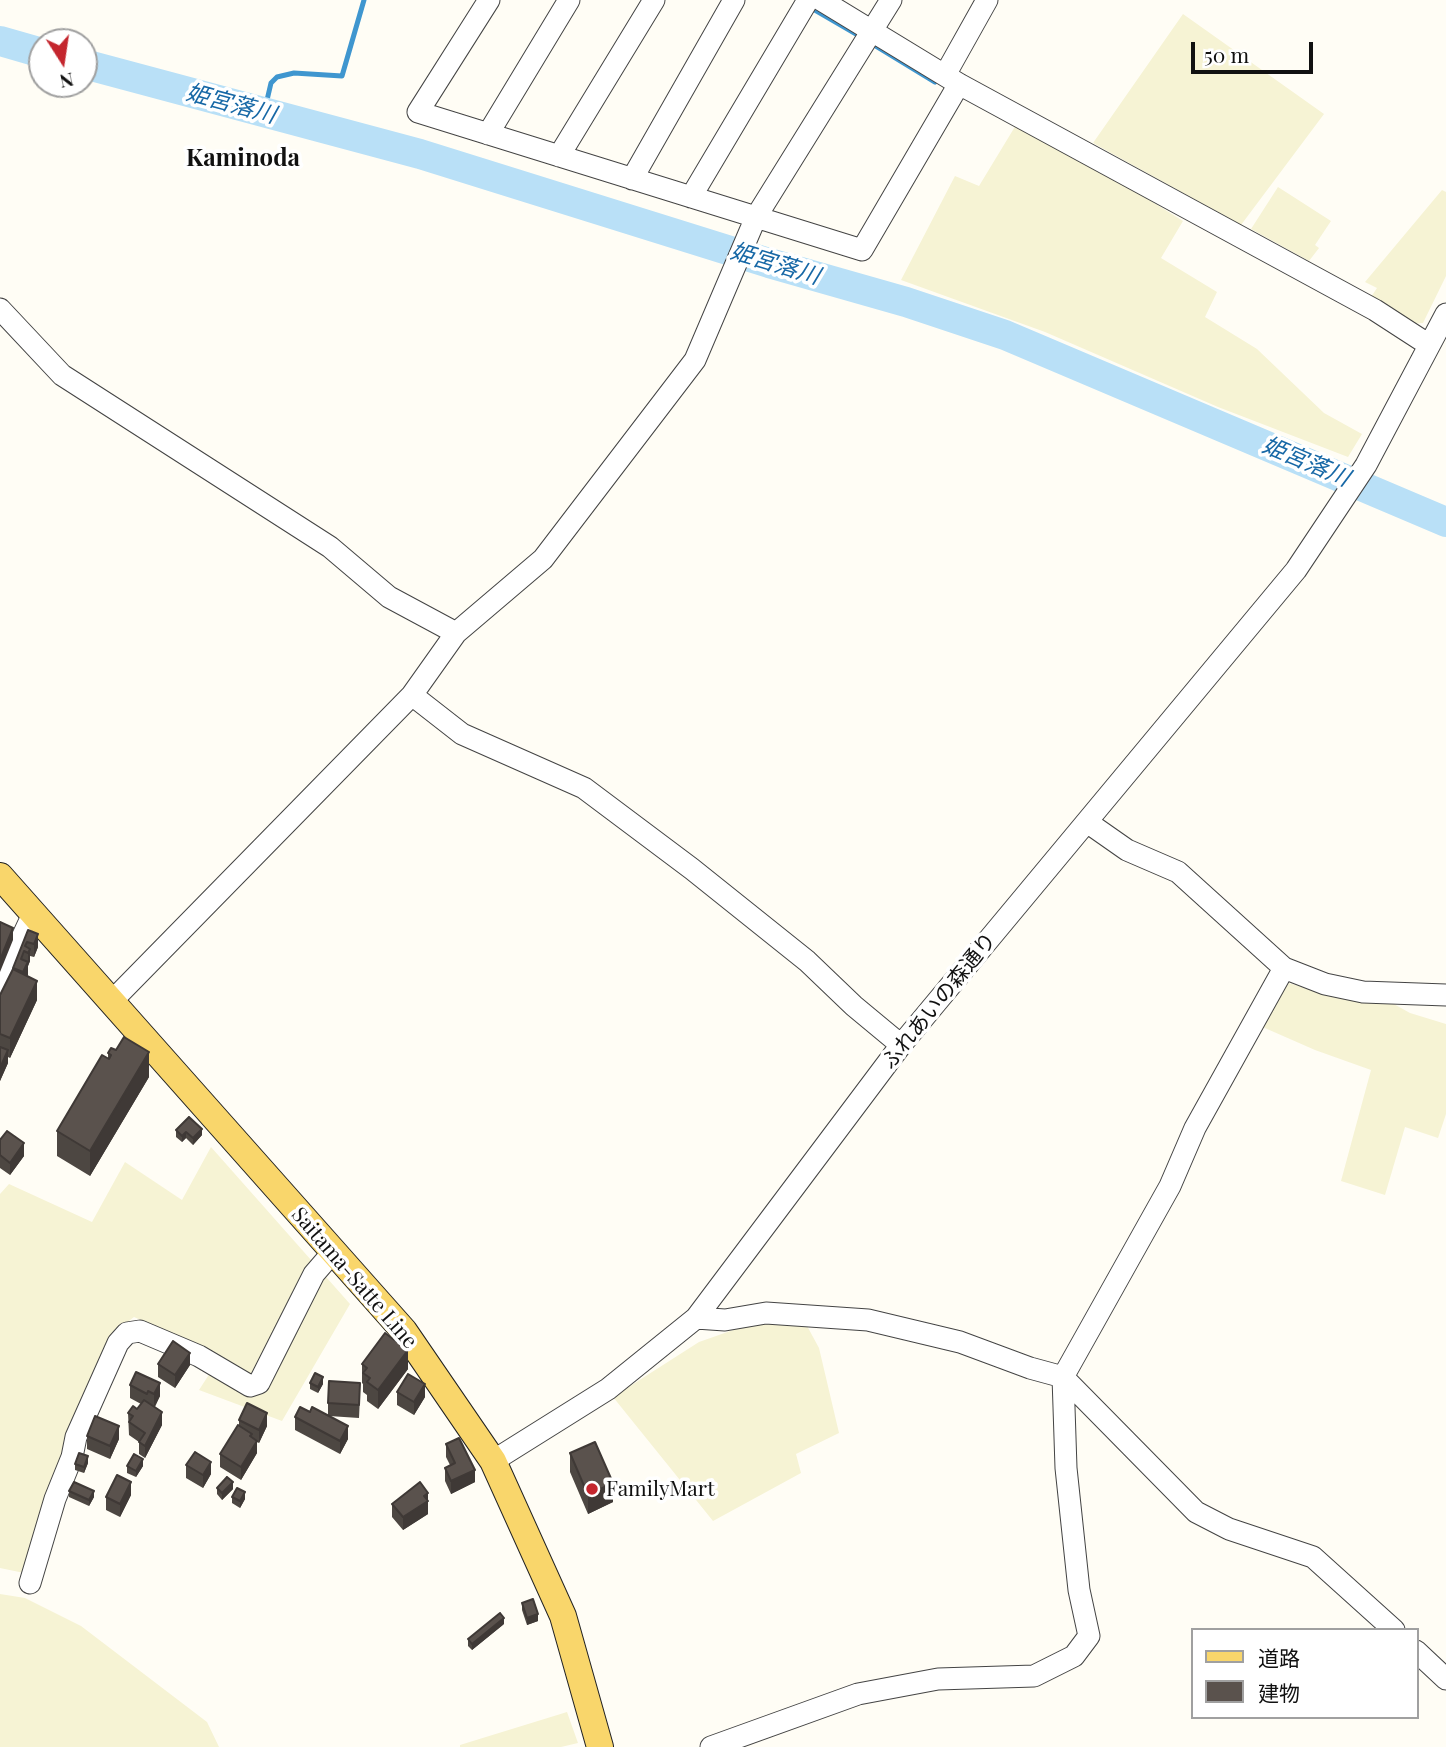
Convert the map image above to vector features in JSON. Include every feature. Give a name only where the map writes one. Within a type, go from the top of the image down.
[{"type":"main road","name":"Saitama-Satte Line","points":[[0,876],[404,1331],[493,1461],[563,1616],[600,1747]]},
{"type":"street","points":[[489,0],[418,112],[691,197],[755,223],[862,250],[952,80],[987,0]]},
{"type":"street","points":[[488,134],[569,0]]},
{"type":"street","points":[[559,156],[654,0]]},
{"type":"street","points":[[632,178],[734,0]]},
{"type":"street","points":[[691,197],[808,0]]},
{"type":"street","points":[[821,0],[952,80],[1375,310],[1429,345],[1446,314]]},
{"type":"street","points":[[111,1002],[412,695],[456,633],[543,559],[695,360],[755,223],[891,0]]},
{"type":"street","points":[[0,309],[62,374],[330,547],[389,597],[456,633]]},
{"type":"street","name":"ふれあいの森通り","points":[[493,1461],[608,1389],[696,1318],[901,1045],[1296,570],[1363,471],[1429,345]]},
{"type":"street","points":[[412,695],[462,734],[584,788],[692,869],[807,961],[854,1006],[901,1045]]},
{"type":"street","points":[[1087,822],[1127,850],[1178,872],[1284,968],[1325,984],[1363,992],[1446,995]]},
{"type":"street","points":[[0,985],[33,914]]},
{"type":"street","points":[[710,1747],[858,1694],[938,1679],[1034,1676],[1074,1656],[1089,1636],[1079,1590],[1066,1468],[1063,1377],[1170,1186],[1195,1128],[1284,968]]},
{"type":"street","points":[[30,1583],[55,1499],[72,1457],[76,1437],[118,1343],[127,1333],[140,1331],[199,1356],[250,1386],[259,1383],[314,1274],[333,1252]]},
{"type":"street","points":[[696,1318],[725,1320],[766,1313],[868,1320],[960,1342],[1063,1377],[1196,1512],[1229,1529],[1313,1557],[1392,1628]]},
{"type":"street","points":[[1418,1653],[1446,1679]]},
{"type":"shaded area","points":[[1183,14],[1324,114],[1241,225],[1093,143]]},
{"type":"shaded area","points":[[1016,125],[1127,186],[1183,221],[1161,258],[1217,292],[1205,317],[1257,349],[1324,413],[1362,434],[1348,457],[1218,407],[1045,332],[901,280],[955,176],[979,186]]},
{"type":"shaded area","points":[[1278,187],[1331,221],[1315,245],[1319,248],[1309,261],[1251,229]]},
{"type":"shaded area","points":[[1442,190],[1446,192],[1446,276],[1423,323],[1410,324],[1371,297],[1377,288],[1365,282]]},
{"type":"shaded area","points":[[1285,982],[1336,997],[1392,1003],[1410,1013],[1446,1024],[1446,1114],[1438,1138],[1405,1127],[1385,1195],[1341,1181],[1371,1070],[1315,1050],[1258,1025]]},
{"type":"shaded area","points":[[211,1147],[350,1304],[282,1421],[199,1390],[221,1356],[134,1317],[120,1328],[63,1461],[24,1573],[0,1568],[0,1194],[9,1184],[92,1222],[125,1162],[182,1200]]},
{"type":"shaded area","points":[[756,1322],[806,1324],[819,1348],[839,1433],[796,1454],[801,1473],[713,1521],[613,1397],[699,1342]]},
{"type":"shaded area","points":[[0,1594],[25,1598],[81,1626],[207,1722],[219,1747],[0,1747]]},
{"type":"shaded area","points":[[567,1712],[578,1743],[561,1747],[460,1747],[460,1745]]},
{"type":"building","points":[[0,922],[13,928],[0,960]]},
{"type":"building","points":[[28,930],[38,934],[34,944],[27,942],[25,946],[30,949],[28,953],[24,951],[21,959],[28,962],[23,972],[13,968]]},
{"type":"building","points":[[13,969],[37,981],[10,1038],[0,1034],[0,995]]},
{"type":"building","points":[[124,1037],[149,1052],[90,1151],[57,1131],[102,1055],[109,1059],[111,1048],[116,1050]]},
{"type":"building","points":[[0,1047],[8,1050],[0,1068]]},
{"type":"building","points":[[189,1117],[202,1129],[193,1138],[186,1132],[182,1136],[176,1130]]},
{"type":"building","points":[[7,1131],[24,1143],[10,1163],[0,1155],[0,1140]]},
{"type":"building","points":[[385,1333],[408,1350],[378,1390],[367,1382],[370,1378],[363,1373],[367,1368],[362,1364]]},
{"type":"building","points":[[173,1341],[190,1353],[175,1375],[158,1364]]},
{"type":"building","points":[[136,1372],[160,1383],[154,1394],[148,1391],[147,1394],[130,1385]]},
{"type":"building","points":[[315,1373],[323,1377],[318,1387],[310,1383]]},
{"type":"building","points":[[408,1374],[425,1384],[414,1402],[397,1392]]},
{"type":"building","points":[[329,1381],[360,1383],[359,1405],[328,1403]]},
{"type":"building","points":[[144,1400],[162,1412],[145,1446],[139,1442],[145,1433],[129,1422],[133,1416],[128,1413],[133,1406],[137,1409]]},
{"type":"building","points":[[247,1403],[267,1413],[259,1430],[239,1420]]},
{"type":"building","points":[[300,1407],[310,1412],[312,1407],[348,1426],[340,1441],[295,1417]]},
{"type":"building","points":[[95,1416],[119,1426],[110,1446],[87,1436]]},
{"type":"building","points":[[238,1425],[252,1434],[250,1436],[257,1441],[241,1467],[220,1454]]},
{"type":"building","points":[[459,1438],[475,1470],[451,1481],[445,1468],[455,1463],[446,1444]]},
{"type":"building","points":[[595,1442],[613,1483],[588,1495],[570,1453]]},
{"type":"building","points":[[195,1452],[211,1462],[203,1475],[186,1465]]},
{"type":"building","points":[[79,1453],[88,1456],[84,1467],[75,1464]]},
{"type":"building","points":[[134,1454],[143,1459],[136,1471],[127,1466]]},
{"type":"building","points":[[117,1475],[131,1482],[120,1504],[106,1497]]},
{"type":"building","points":[[227,1477],[233,1482],[222,1493],[217,1488]]},
{"type":"building","points":[[74,1482],[94,1491],[89,1500],[69,1491]]},
{"type":"building","points":[[420,1482],[428,1493],[424,1496],[428,1501],[403,1517],[392,1504]]},
{"type":"building","points":[[237,1488],[245,1492],[240,1501],[232,1497]]},
{"type":"building","points":[[533,1599],[538,1614],[527,1618],[522,1603]]},
{"type":"building","points":[[500,1613],[504,1618],[472,1644],[468,1639]]},
{"type":"waterway","points":[[264,113],[271,83],[277,77],[294,73],[342,76],[364,0]]},
{"type":"waterway","points":[[808,6],[863,38]]},
{"type":"waterway","name":"姫宮落川","points":[[0,41],[28,49]]},
{"type":"waterway","points":[[871,43],[935,82]]},
{"type":"waterway","name":"姫宮落川","points":[[98,68],[420,154],[769,263],[906,302],[1005,335],[1446,522]]},
{"type":"place","name":"FamilyMart","points":[[592,1489]]},
{"type":"district","name":"Kaminoda","points":[[243,159]]}]
